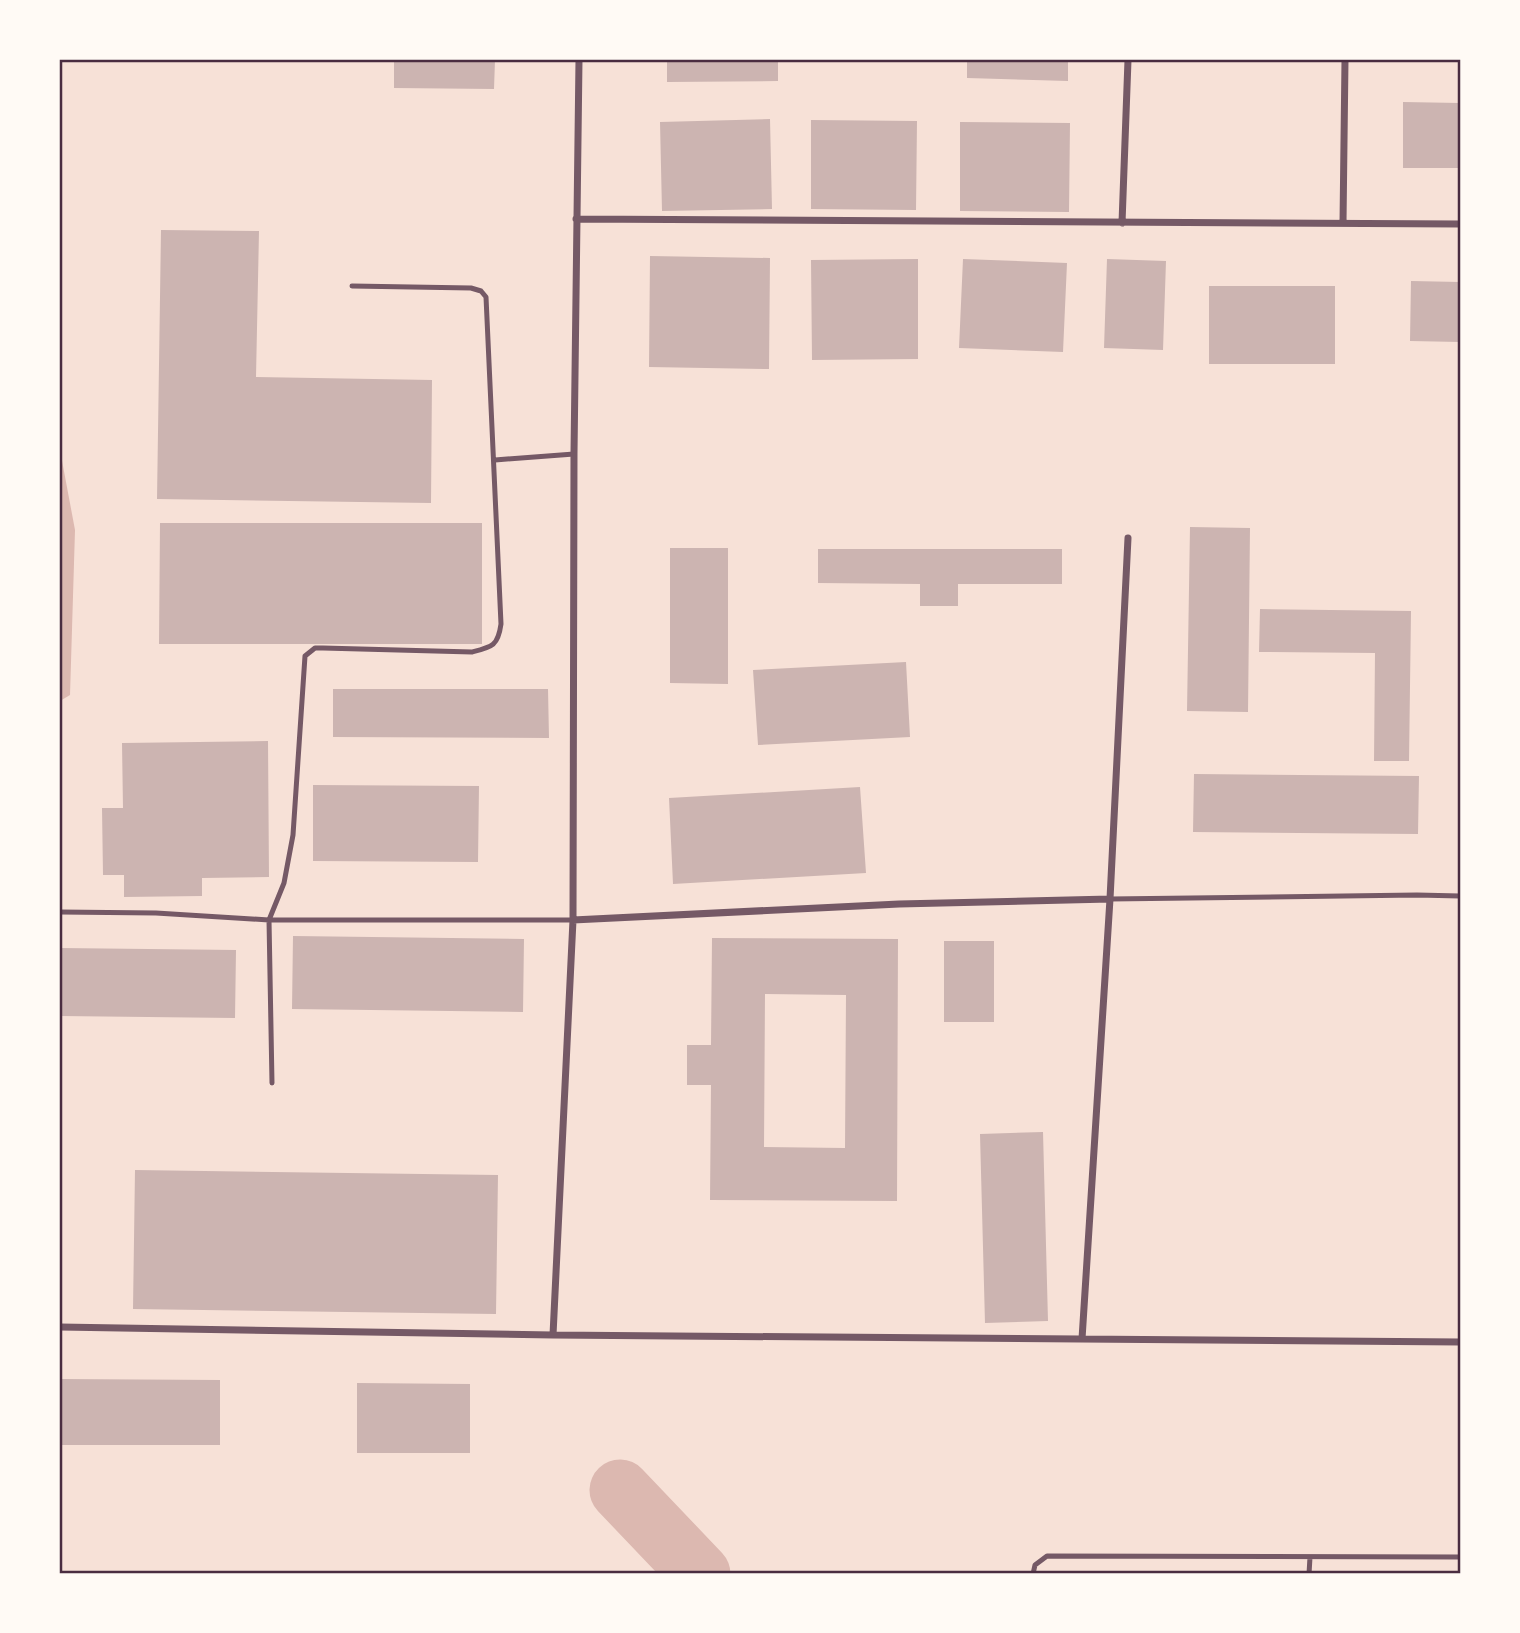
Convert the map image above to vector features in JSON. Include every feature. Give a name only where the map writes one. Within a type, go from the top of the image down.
[{"type":"street","points":[[553,1335],[573,920],[579,60]]},
{"type":"street","points":[[1122,223],[1128,60]]},
{"type":"street","points":[[1343,223],[1345,60]]},
{"type":"street","points":[[576,219],[1461,224]]},
{"type":"street","points":[[1083,1339],[1110,899],[1128,538]]},
{"type":"street","points":[[573,920],[899,904],[1110,899]]},
{"type":"street","points":[[60,1327],[553,1335],[1461,1342]]},
{"type":"lane","points":[[272,1083],[269,920],[284,883],[293,835],[305,656],[315,648],[472,652],[489,648],[499,639],[501,624],[486,297],[481,290],[471,288],[352,286]]},
{"type":"lane","points":[[495,460],[575,454]]},
{"type":"lane","points":[[1110,899],[1461,896]]},
{"type":"lane","points":[[60,912],[156,913],[269,920],[573,920]]},
{"type":"lane","points":[[1032,1573],[1035,1565],[1047,1556],[1461,1557]]},
{"type":"lane","points":[[1310,1557],[1310,1573]]},
{"type":"shaded area","points":[[60,450],[75,530],[70,695],[60,701]]},
{"type":"building","points":[[394,60],[495,60],[494,89],[394,88]]},
{"type":"building","points":[[667,60],[778,60],[778,81],[667,82]]},
{"type":"building","points":[[967,60],[1068,60],[1068,81],[967,78]]},
{"type":"building","points":[[1403,102],[1460,103],[1460,168],[1403,168]]},
{"type":"building","points":[[770,119],[772,209],[662,211],[660,122]]},
{"type":"building","points":[[811,120],[917,121],[916,210],[811,209]]},
{"type":"building","points":[[960,122],[1070,123],[1069,212],[960,211]]},
{"type":"building","points":[[161,230],[259,231],[256,377],[432,380],[431,503],[157,499]]},
{"type":"building","points":[[650,256],[770,258],[769,369],[649,367]]},
{"type":"building","points":[[918,259],[918,359],[812,360],[811,260]]},
{"type":"building","points":[[963,259],[1067,263],[1063,352],[959,348]]},
{"type":"building","points":[[1107,259],[1166,261],[1163,350],[1104,348]]},
{"type":"building","points":[[1411,281],[1460,282],[1460,342],[1410,341]]},
{"type":"building","points":[[1209,286],[1335,286],[1335,364],[1209,364]]},
{"type":"building","points":[[160,523],[482,523],[482,644],[159,644]]},
{"type":"building","points":[[1190,527],[1250,528],[1248,712],[1187,711]]},
{"type":"building","points":[[670,548],[728,548],[728,684],[670,683]]},
{"type":"building","points":[[818,549],[1062,549],[1062,584],[958,584],[958,606],[920,606],[920,584],[818,583]]},
{"type":"building","points":[[1260,609],[1411,611],[1409,761],[1374,761],[1375,653],[1259,652]]},
{"type":"building","points":[[906,662],[910,737],[758,745],[753,670]]},
{"type":"building","points":[[333,689],[548,689],[549,738],[333,737]]},
{"type":"building","points":[[268,741],[269,877],[202,878],[202,896],[124,897],[124,875],[103,875],[102,808],[123,808],[122,743]]},
{"type":"building","points":[[1194,774],[1419,776],[1418,834],[1193,832]]},
{"type":"building","points":[[313,785],[479,786],[478,862],[313,861]]},
{"type":"building","points":[[860,787],[866,873],[673,884],[669,798]]},
{"type":"building","points":[[293,936],[524,939],[523,1012],[292,1009]]},
{"type":"building","points":[[712,938],[898,939],[897,1201],[710,1200],[711,1085],[687,1085],[687,1045],[711,1045]],"holes":[[[765,994],[846,995],[845,1148],[764,1147]]]},
{"type":"building","points":[[944,941],[994,941],[994,1022],[944,1022]]},
{"type":"building","points":[[60,948],[236,950],[235,1018],[60,1016]]},
{"type":"building","points":[[1043,1132],[1048,1321],[985,1323],[980,1134]]},
{"type":"building","points":[[135,1170],[498,1175],[496,1314],[133,1309]]},
{"type":"building","points":[[60,1379],[220,1380],[220,1445],[60,1445]]},
{"type":"building","points":[[357,1383],[470,1384],[470,1453],[357,1453]]},
{"type":"waterway","points":[[620,1490],[700,1574]]}]
